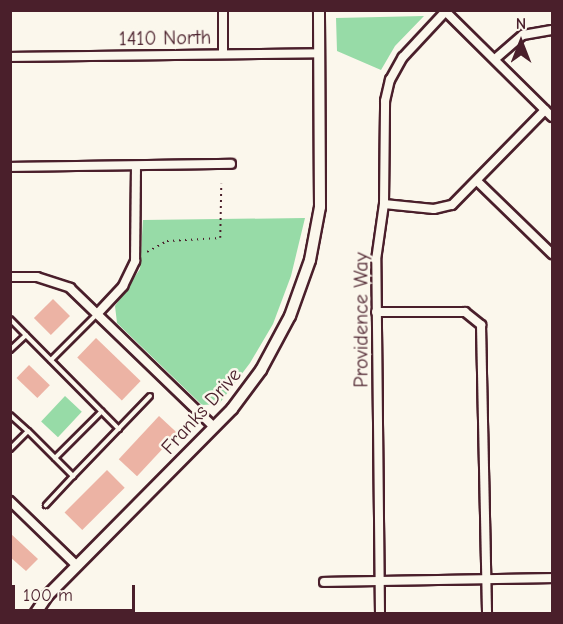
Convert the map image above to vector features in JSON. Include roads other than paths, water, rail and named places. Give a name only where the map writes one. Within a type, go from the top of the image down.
[{"type":"street","points":[[223,10],[223,54]]},
{"type":"street","name":"Franks Drive","points":[[35,614],[77,566],[214,428],[272,352],[290,316],[310,260],[321,189],[319,10]]},
{"type":"street","points":[[445,11],[552,117]]},
{"type":"street","name":"Providence Way","points":[[380,614],[376,260],[384,204],[384,108],[390,80],[402,57],[445,11]]},
{"type":"street","points":[[495,59],[523,35],[552,30]]},
{"type":"street","name":"1410 North","points":[[10,57],[319,53]]},
{"type":"street","points":[[384,204],[443,208],[455,202],[545,110]]},
{"type":"street","points":[[10,167],[231,164]]},
{"type":"street","points":[[98,313],[123,286],[135,261],[136,166]]},
{"type":"street","points":[[477,181],[552,254]]},
{"type":"street","points":[[10,277],[59,283],[98,313],[214,428]]},
{"type":"street","points":[[376,312],[461,312],[476,318],[483,334],[488,614]]},
{"type":"street","points":[[10,501],[77,566]]},
{"type":"street","points":[[324,582],[552,578]]},
{"type":"lane","points":[[51,360],[98,313]]},
{"type":"lane","points":[[10,319],[119,429]]},
{"type":"lane","points":[[10,350],[26,335]]},
{"type":"lane","points":[[46,505],[150,396]]},
{"type":"lane","points":[[56,458],[102,411]]},
{"type":"lane","points":[[10,414],[73,476]]},
{"type":"lane","points":[[10,449],[28,431]]}]
